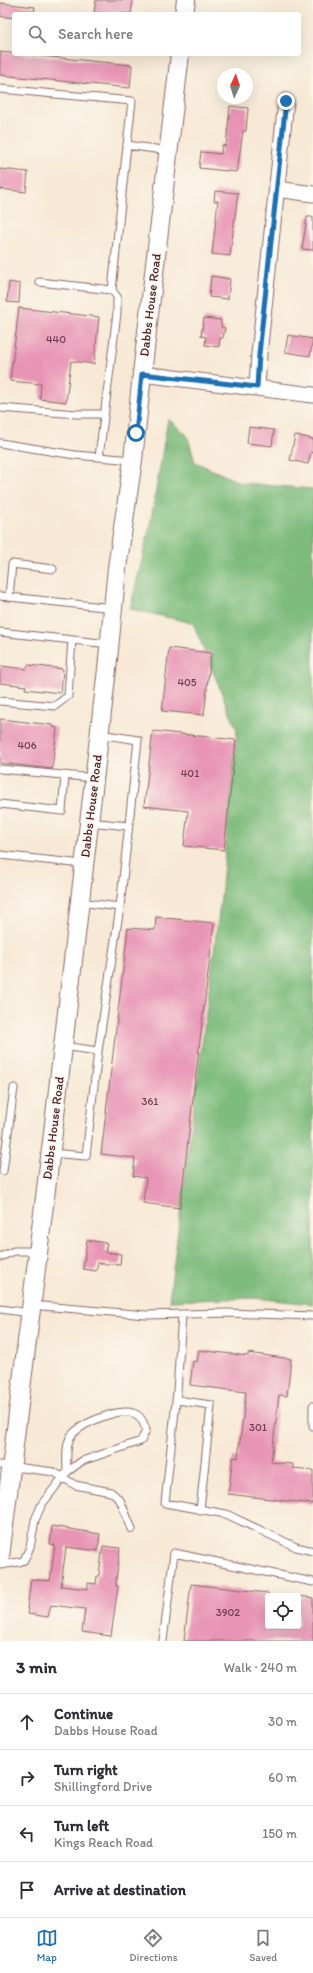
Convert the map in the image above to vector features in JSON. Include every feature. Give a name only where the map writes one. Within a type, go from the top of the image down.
[{"type":"street","points":[[184,12],[186,0]]},
{"type":"street","name":"Dabbs House Road","points":[[0,1557],[6,1466],[31,1309],[110,644],[117,568],[134,460],[142,374],[180,56]]},
{"type":"street","points":[[257,387],[259,354],[286,101]]},
{"type":"street","points":[[277,188],[313,194]]},
{"type":"street","points":[[142,374],[313,394]]},
{"type":"lane","points":[[0,90],[132,101],[112,290],[116,297],[117,313],[99,457]]},
{"type":"lane","points":[[127,145],[169,151]]},
{"type":"lane","points":[[39,282],[112,290]]},
{"type":"lane","points":[[0,408],[77,414],[104,414]]},
{"type":"lane","points":[[0,443],[99,457],[134,460]]},
{"type":"lane","points":[[9,596],[12,564],[53,569]]},
{"type":"lane","points":[[0,596],[113,608]]},
{"type":"lane","points":[[0,632],[110,644]]},
{"type":"lane","points":[[0,701],[55,706],[68,696],[72,640]]},
{"type":"lane","points":[[50,1153],[86,1156],[98,1051],[120,907],[138,740],[99,734]]},
{"type":"lane","points":[[0,770],[94,778]]},
{"type":"lane","points":[[0,804],[62,811],[65,776]]},
{"type":"lane","points":[[89,822],[128,826]]},
{"type":"lane","points":[[0,855],[84,864]]},
{"type":"lane","points":[[79,902],[120,907]]},
{"type":"lane","points":[[62,1046],[98,1051]]},
{"type":"lane","points":[[3,1171],[14,1088]]},
{"type":"lane","points":[[0,1256],[14,1251],[37,1251]]},
{"type":"lane","points":[[0,1309],[31,1309],[146,1315],[227,1312],[313,1316]]},
{"type":"lane","points":[[182,1314],[176,1400],[165,1503],[226,1514],[296,1547],[313,1551]]},
{"type":"lane","points":[[176,1400],[211,1405],[200,1510]]},
{"type":"lane","points":[[313,1406],[313,1426]]},
{"type":"lane","points":[[0,1565],[24,1560],[30,1547],[35,1520],[42,1504],[65,1475],[82,1461],[141,1441],[146,1430],[142,1419],[133,1413],[122,1412],[107,1415],[79,1429],[71,1436],[68,1443],[65,1475]]},
{"type":"lane","points":[[6,1466],[54,1472],[65,1475],[75,1485],[112,1492],[120,1500],[132,1530]]},
{"type":"lane","points":[[163,1641],[174,1553],[313,1582]]},
{"type":"green space","points":[[168,419],[187,435],[195,462],[241,483],[313,489],[313,1304],[254,1298],[169,1301],[221,897],[237,730],[193,623],[130,609],[150,526]]},
{"type":"building","points":[[96,0],[133,0],[131,12],[94,12]]},
{"type":"building","points":[[0,3],[35,7],[34,12],[12,12],[12,18],[0,16]]},
{"type":"building","points":[[0,52],[12,53],[12,56],[41,56],[132,65],[130,88],[0,75]]},
{"type":"building","points":[[230,106],[248,108],[246,131],[243,131],[237,172],[199,168],[201,152],[221,154],[222,145],[226,146]]},
{"type":"building","points":[[0,169],[28,172],[26,192],[0,189]]},
{"type":"building","points":[[215,191],[238,193],[230,256],[212,254],[218,201],[214,201]]},
{"type":"building","points":[[307,217],[313,217],[313,250],[302,249]]},
{"type":"building","points":[[211,276],[230,279],[228,299],[209,297]]},
{"type":"building","points":[[9,282],[20,284],[19,303],[7,302]]},
{"type":"building","points":[[19,308],[99,317],[94,364],[71,361],[66,402],[40,399],[41,384],[10,381]]},
{"type":"building","points":[[204,318],[221,320],[221,327],[225,328],[223,338],[220,338],[219,347],[205,345],[206,337],[201,336]]},
{"type":"building","points":[[288,335],[313,339],[310,356],[285,352]]},
{"type":"building","points":[[249,427],[274,430],[272,446],[247,443]]},
{"type":"building","points":[[295,435],[313,439],[313,453],[311,452],[308,464],[290,460]]},
{"type":"building","points":[[169,648],[211,653],[204,715],[162,711]]},
{"type":"building","points":[[28,665],[63,669],[61,693],[25,689],[26,686],[0,683],[0,666],[27,669]]},
{"type":"building","points":[[0,719],[53,725],[53,727],[57,728],[52,769],[0,763]]},
{"type":"building","points":[[153,731],[236,740],[224,850],[184,846],[188,811],[144,806]]},
{"type":"building","points":[[156,917],[214,923],[180,1208],[143,1203],[146,1178],[133,1176],[135,1158],[101,1154],[128,928],[155,930]]},
{"type":"building","points":[[87,1240],[107,1243],[105,1252],[121,1254],[120,1265],[98,1263],[96,1271],[83,1269]]},
{"type":"building","points":[[199,1350],[248,1356],[248,1353],[291,1359],[287,1396],[279,1395],[271,1462],[293,1464],[293,1468],[313,1470],[313,1504],[228,1494],[233,1457],[238,1458],[246,1392],[190,1385],[193,1361],[197,1362]]},
{"type":"building","points":[[52,1526],[100,1534],[98,1551],[66,1547],[61,1586],[88,1589],[88,1583],[96,1584],[97,1576],[99,1575],[103,1546],[120,1548],[116,1580],[116,1586],[118,1586],[111,1636],[82,1632],[85,1609],[51,1605],[48,1617],[28,1614],[29,1609],[27,1609],[31,1579],[50,1581],[55,1545],[50,1544]]},
{"type":"building","points":[[191,1584],[268,1593],[265,1593],[265,1629],[301,1629],[301,1596],[313,1598],[313,1641],[184,1641]]},
{"type":"route","points":[[136,433],[142,374],[257,387],[259,354],[286,101]]}]
